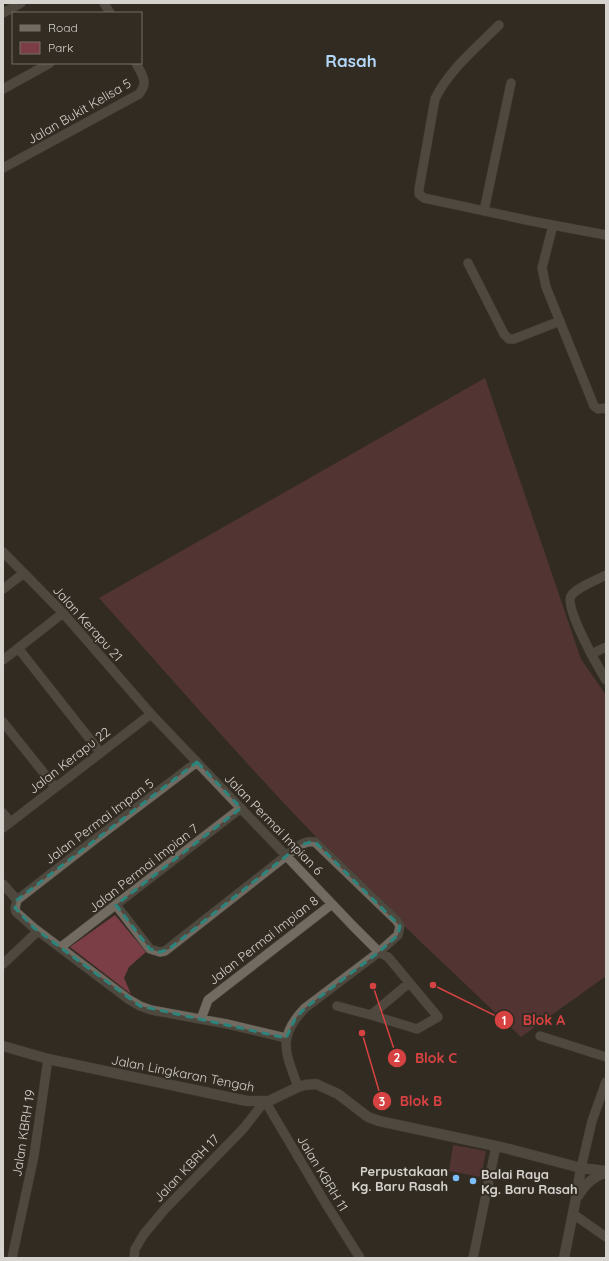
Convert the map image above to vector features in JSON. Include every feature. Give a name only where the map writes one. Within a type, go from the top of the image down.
[{"type":"street","points":[[3,13],[21,3]]},
{"type":"street","points":[[104,3],[109,12]]},
{"type":"street","points":[[500,25],[466,58],[434,99],[419,194],[424,198],[606,235]]},
{"type":"street","points":[[3,89],[48,64]]},
{"type":"street","name":"Jalan Bukit Kelisa 5","points":[[3,168],[139,94],[144,85],[144,79],[136,64]]},
{"type":"street","points":[[484,211],[511,83]]},
{"type":"street","points":[[553,225],[542,268],[546,288],[594,406],[598,409],[606,408]]},
{"type":"street","points":[[468,263],[504,334],[509,339],[514,339],[560,321]]},
{"type":"street","name":"Jalan Kerapu 21","points":[[3,552],[63,612],[151,714]]},
{"type":"street","points":[[3,589],[24,573]]},
{"type":"street","points":[[606,576],[576,590],[571,596],[569,602],[591,654],[606,680]]},
{"type":"street","points":[[3,660],[63,612]]},
{"type":"street","points":[[591,654],[606,647]]},
{"type":"street","points":[[18,648],[100,752]]},
{"type":"street","name":"Jalan Kerapu 22","points":[[6,825],[151,714]]},
{"type":"street","name":"Jalan Permai Impian 6","points":[[151,714],[332,904],[379,952],[388,957],[438,1017],[417,1029],[371,1015]]},
{"type":"street","points":[[3,722],[55,787]]},
{"type":"street","name":"Jalan Permai Impan 5","points":[[17,900],[197,762]]},
{"type":"street","name":"Jalan Permai Impian 7","points":[[61,948],[241,808]]},
{"type":"street","points":[[3,813],[6,825]]},
{"type":"street","points":[[116,905],[150,949],[155,952],[165,952],[306,842],[316,842],[397,921],[400,926],[398,935],[379,952],[305,1008],[295,1019],[286,1038],[285,1045],[287,1056],[298,1088]]},
{"type":"street","points":[[3,884],[17,900],[15,908],[16,912],[38,931],[128,999],[140,1006],[151,1010],[201,1019],[286,1038]]},
{"type":"street","name":"Jalan Permai Impian 8","points":[[201,1019],[208,1000],[332,904]]},
{"type":"street","points":[[3,964],[38,931]]},
{"type":"street","points":[[337,1006],[371,1015],[409,983]]},
{"type":"street","points":[[540,1036],[606,1057]]},
{"type":"street","name":"Jalan Lingkaran Tengah","points":[[3,1046],[48,1059],[247,1101],[266,1101],[311,1084],[320,1085],[338,1094],[368,1117],[379,1121],[496,1146],[581,1168],[606,1172]]},
{"type":"street","name":"Jalan KBRH 19","points":[[12,1258],[34,1156],[48,1059]]},
{"type":"street","points":[[564,1258],[581,1168],[592,1121],[606,1082]]},
{"type":"street","name":"Jalan KBRH 17","points":[[134,1258],[135,1249],[144,1234],[165,1209],[243,1129],[266,1101]]},
{"type":"street","name":"Jalan KBRH 11","points":[[266,1101],[326,1204],[360,1258]]},
{"type":"street","points":[[474,1258],[496,1146]]},
{"type":"street","points":[[576,1198],[583,1188],[592,1180],[606,1172]]},
{"type":"street","points":[[573,1213],[606,1237]]},
{"type":"highlighted area","points":[[197,762],[241,808],[116,905],[150,949],[160,952],[169,949],[300,845],[311,842],[315,842],[400,926],[398,935],[379,952],[305,1008],[295,1019],[286,1038],[140,1006],[34,928],[15,908],[17,900]]},
{"type":"green space","points":[[485,378],[581,659],[606,695],[606,976],[521,1037],[365,888],[287,807],[99,598]]},
{"type":"green space","points":[[115,915],[146,952],[129,967],[124,978],[131,994],[70,947]]},
{"type":"green space","points":[[453,1145],[486,1151],[481,1177],[449,1171]]},
{"type":"place","name":"Blok A","points":[[433,985]]},
{"type":"place","name":"Blok C","points":[[373,986]]},
{"type":"place","name":"Blok B","points":[[362,1033]]},
{"type":"place","name":"Perpustakaan Kg. Baru Rasah","points":[[456,1178]]},
{"type":"place","name":"Balai Raya Kg. Baru Rasah","points":[[473,1181]]},
{"type":"district","name":"Rasah","points":[[351,60]]}]
